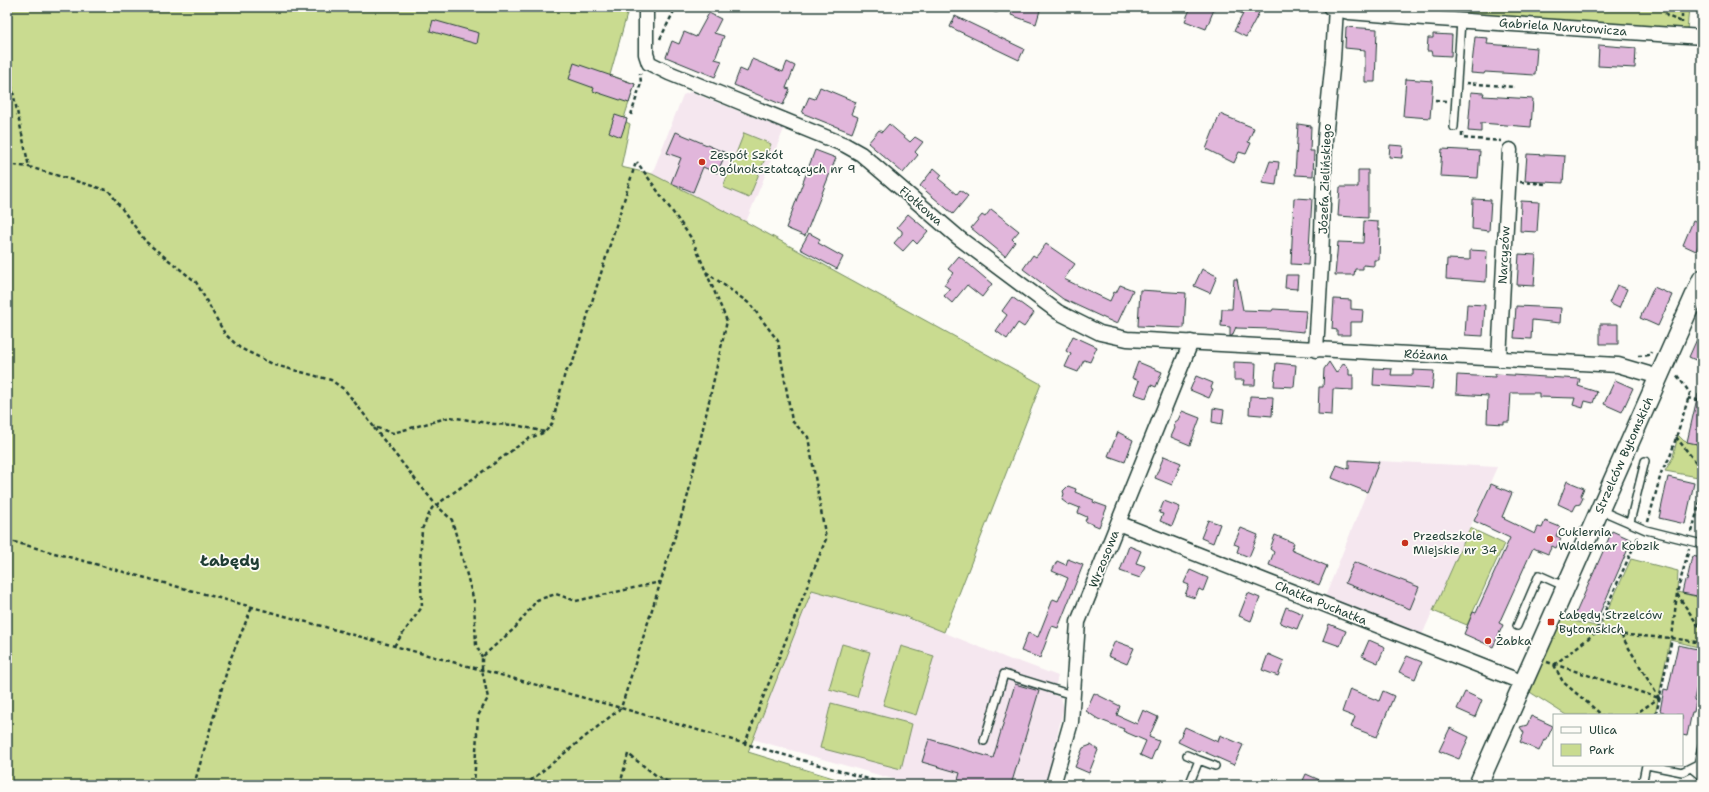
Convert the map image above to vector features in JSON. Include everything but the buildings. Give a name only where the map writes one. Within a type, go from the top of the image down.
[{"type":"street","points":[[646,7],[646,54],[649,63]]},
{"type":"street","name":"Gabriela Narutowicza","points":[[1334,8],[1409,17],[1702,37]]},
{"type":"street","name":"Józefa Zielińskiego","points":[[1316,350],[1322,264],[1325,139],[1333,59],[1334,8]]},
{"type":"street","name":"Fiołkowa","points":[[649,63],[669,73],[845,144],[861,154],[959,238],[1058,312],[1100,333],[1127,339],[1191,342]]},
{"type":"street","name":"Narcyzów","points":[[1498,359],[1510,150]]},
{"type":"street","name":"Strzelców Bytomskich","points":[[1478,785],[1600,510],[1666,373],[1702,279]]},
{"type":"street","name":"Różana","points":[[1191,342],[1316,350],[1618,365],[1666,373]]},
{"type":"street","name":"Wrzosowa","points":[[1053,785],[1071,722],[1078,622],[1191,342]]},
{"type":"street","name":"Chatka Puchatka","points":[[1118,523],[1524,683]]},
{"type":"lane","points":[[1454,127],[1461,21]]},
{"type":"lane","points":[[1630,522],[1645,461]]},
{"type":"lane","points":[[1600,510],[1646,530],[1702,544]]},
{"type":"lane","points":[[1517,626],[1539,575],[1566,587]]},
{"type":"lane","points":[[984,741],[1004,674],[1072,695]]},
{"type":"lane","points":[[1651,766],[1682,772],[1698,764],[1702,746]]},
{"type":"lane","points":[[1188,755],[1215,766]]},
{"type":"lane","points":[[1189,785],[1199,760]]},
{"type":"lane","points":[[1642,785],[1646,766]]},
{"type":"lane","points":[[1691,768],[1702,777]]},
{"type":"path","points":[[649,63],[676,7]]},
{"type":"path","points":[[1662,7],[1667,16],[1682,22]]},
{"type":"path","points":[[7,64],[29,167]]},
{"type":"path","points":[[1457,82],[1515,87]]},
{"type":"path","points":[[1462,138],[1511,141],[1510,150]]},
{"type":"path","points":[[394,646],[422,607],[420,564],[422,529],[432,508],[528,439],[545,432],[552,424],[565,373],[573,362],[636,162],[692,239],[727,321],[688,494],[621,708],[525,785]]},
{"type":"path","points":[[7,164],[29,167],[109,191],[146,242],[196,282],[225,334],[240,348],[275,365],[331,380],[345,390],[436,505],[452,520],[474,600],[476,645],[482,657],[482,670],[488,698],[478,716],[474,785]]},
{"type":"path","points":[[1508,181],[1546,184]]},
{"type":"path","points":[[706,271],[750,304],[778,341],[792,421],[808,437],[826,539],[745,743]]},
{"type":"path","points":[[1648,521],[1662,470],[1670,457],[1690,394],[1666,373]]},
{"type":"path","points":[[1688,398],[1702,401]]},
{"type":"path","points":[[374,427],[393,432],[450,418],[494,424],[516,425],[545,432]]},
{"type":"path","points":[[1656,714],[1672,638],[1677,593],[1701,496],[1701,469],[1676,437]]},
{"type":"path","points":[[1554,665],[1595,633],[1637,538]]},
{"type":"path","points":[[7,540],[621,708],[889,785]]},
{"type":"path","points":[[482,657],[515,628],[537,600],[556,594],[576,601],[661,582]]},
{"type":"path","points":[[1677,593],[1702,631]]},
{"type":"path","points":[[194,785],[230,660],[252,607]]},
{"type":"path","points":[[1595,633],[1672,638],[1702,643]]},
{"type":"path","points":[[1621,635],[1659,698]]},
{"type":"path","points":[[1554,665],[1659,698]]},
{"type":"path","points":[[1554,665],[1563,682],[1601,714]]},
{"type":"path","points":[[1635,714],[1659,698]]},
{"type":"path","points":[[620,785],[628,754],[657,776],[673,785]]},
{"type":"shaded area","points":[[691,92],[784,129],[746,222],[652,174],[683,95]]},
{"type":"shaded area","name":"Przedszkole Miejskie nr 34","points":[[1379,461],[1497,467],[1422,635],[1325,597]]},
{"type":"shaded area","points":[[812,590],[904,616],[1011,660],[1018,661],[1058,676],[1053,695],[1061,698],[1063,710],[1046,785],[914,785],[752,739]]},
{"type":"green space","points":[[7,7],[629,7],[610,75],[635,84],[624,118],[627,119],[626,122],[630,124],[621,167],[652,174],[746,222],[1041,384],[944,632],[904,616],[812,590],[748,752],[856,785],[7,785]]},
{"type":"green space","points":[[1366,7],[1689,7],[1687,31]]},
{"type":"green space","points":[[744,133],[771,144],[749,198],[723,187]]},
{"type":"green space","points":[[1678,435],[1684,441],[1702,445],[1702,511],[1698,477],[1665,471],[1673,457]]},
{"type":"green space","points":[[1470,528],[1504,544],[1467,625],[1433,611]]},
{"type":"green space","points":[[1631,559],[1678,571],[1677,592],[1702,598],[1702,648],[1670,640],[1655,714],[1564,714],[1525,689],[1560,618],[1600,627]]},
{"type":"green space","points":[[842,644],[870,652],[857,697],[829,689]]},
{"type":"green space","points":[[901,646],[934,656],[916,715],[883,705]]},
{"type":"green space","points":[[831,703],[912,724],[901,769],[820,748]]},
{"type":"place","name":"Zespół Szkół Ogólnokształcących nr 9","points":[[702,162]]},
{"type":"place","name":"Cukiernia Waldemar Kobzik","points":[[1550,539]]},
{"type":"place","name":"Przedszkole Miejskie nr 34","points":[[1405,543]]},
{"type":"place","name":"Łabędy Strzelców Bytomskich","points":[[1551,622]]},
{"type":"place","name":"Żabka","points":[[1488,641]]},
{"type":"district","name":"Łabędy","points":[[230,560]]}]
